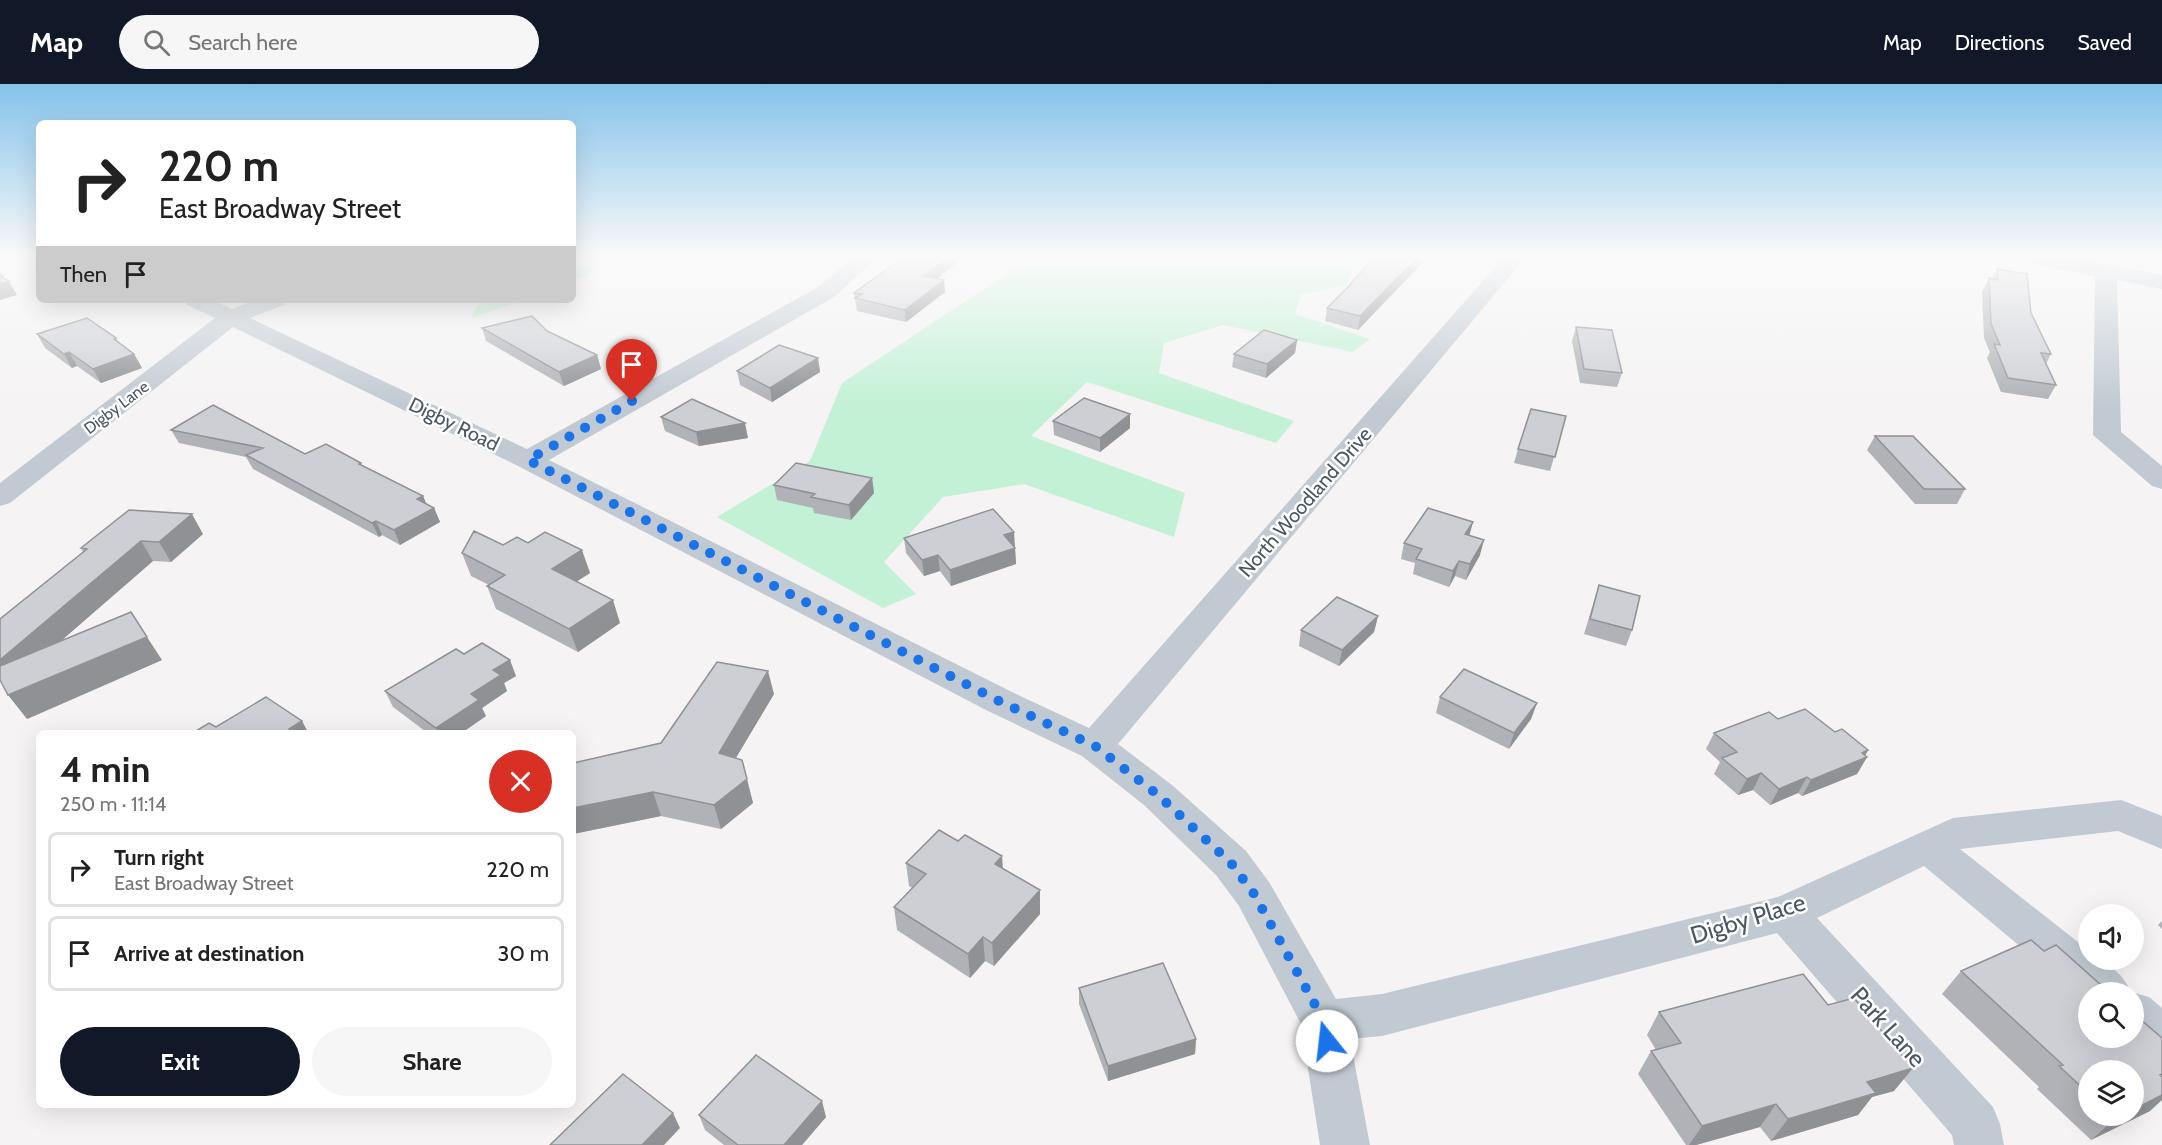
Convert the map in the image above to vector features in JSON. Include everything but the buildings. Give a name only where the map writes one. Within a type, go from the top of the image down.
[{"type":"street","name":"Digby Road","points":[[209,307],[528,460],[1001,702],[1095,746],[1158,795],[1231,863],[1254,894],[1324,1021],[1345,1145]]},
{"type":"street","name":"Digby Lane","points":[[0,497],[231,317],[259,307]]},
{"type":"street","points":[[528,460],[800,307]]},
{"type":"street","name":"North Woodland Drive","points":[[1095,746],[1472,307]]},
{"type":"street","points":[[2106,307],[2107,435],[2162,480]]},
{"type":"street","name":"Digby Place","points":[[1324,1021],[1383,1015],[1786,913],[1953,834],[2121,815],[2162,833]]},
{"type":"street","points":[[1928,846],[2095,982]]},
{"type":"street","name":"Park Lane","points":[[1786,913],[1975,1124],[1979,1145]]},
{"type":"street","points":[[2144,1021],[2162,1036]]},
{"type":"green space","points":[[477,307],[505,307],[472,318]]},
{"type":"green space","points":[[957,307],[1297,307],[1295,314],[1370,339],[1353,352],[1223,325],[1164,343],[1159,373],[1294,421],[1276,443],[1087,382],[1031,436],[1185,493],[1174,537],[1024,484],[943,497],[884,562],[916,594],[883,608],[717,517],[810,461],[842,383]]},
{"type":"route","points":[[632,401],[528,460],[1001,702],[1095,746],[1158,795],[1231,863],[1254,894],[1324,1021],[1327,1041]]}]
